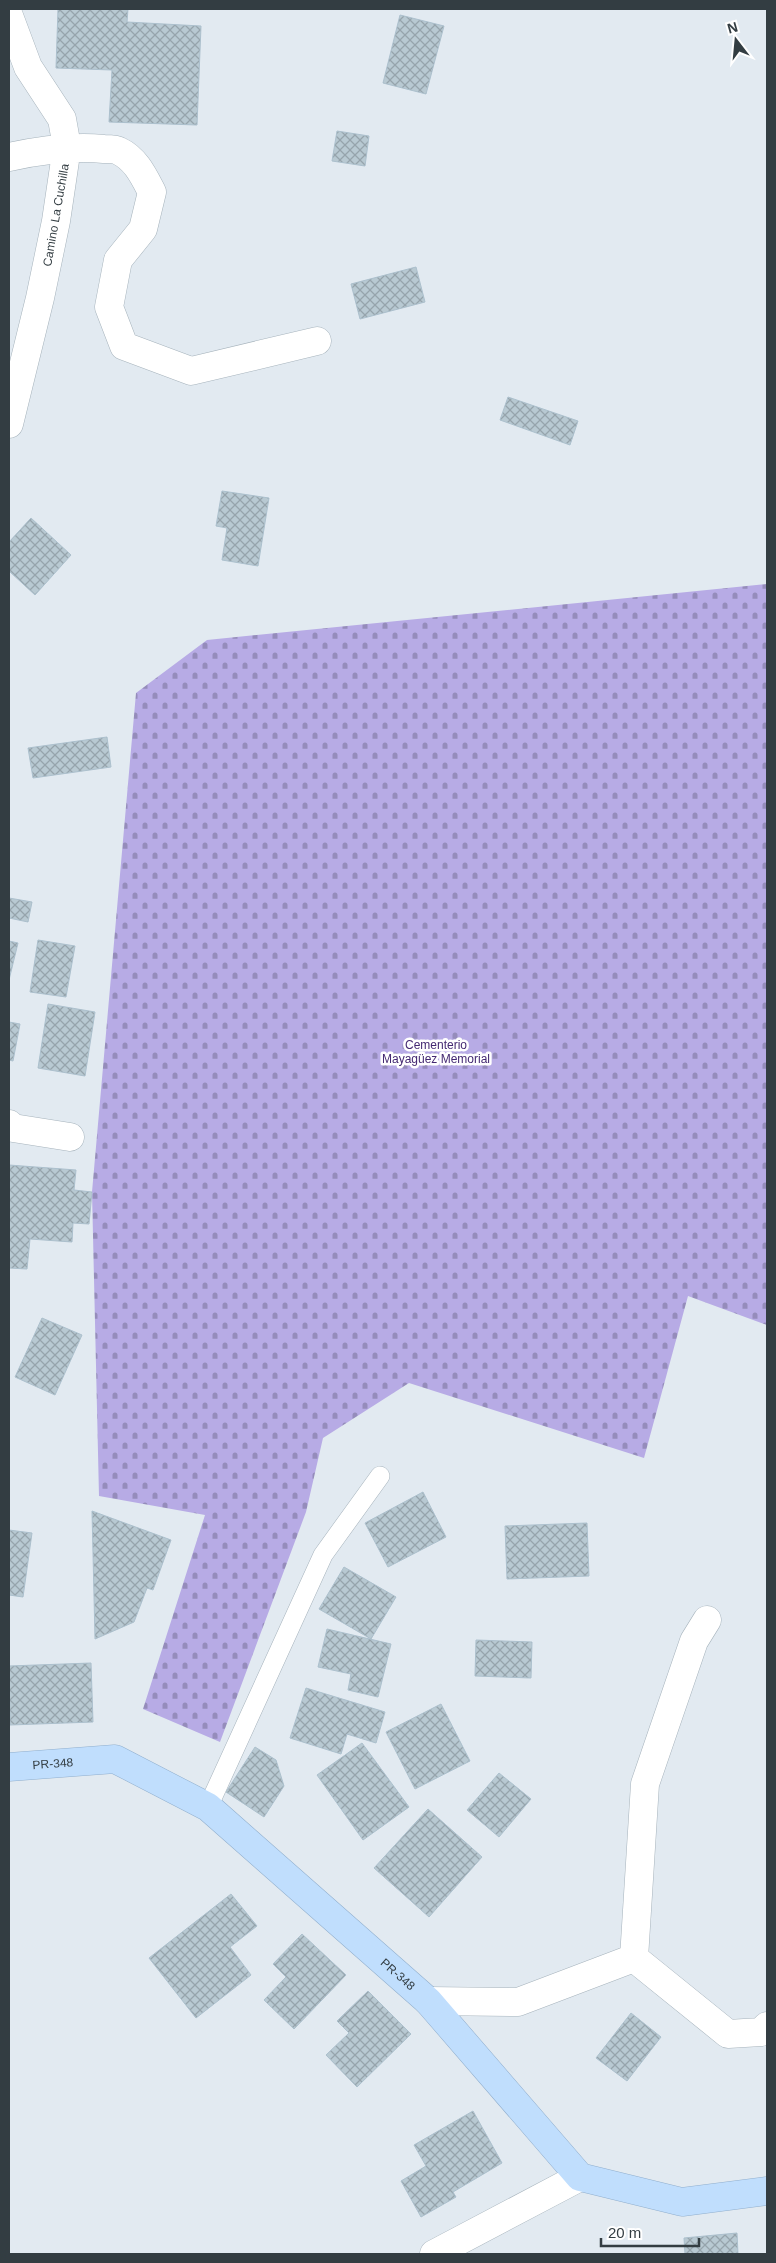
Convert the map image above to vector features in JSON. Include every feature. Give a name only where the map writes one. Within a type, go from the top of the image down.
[{"type":"street","name":"Camino La Cuchilla","points":[[9,16],[28,67],[62,119],[67,147],[56,221],[42,288],[9,424]]},
{"type":"street","points":[[9,157],[67,147],[119,150],[139,168],[152,192],[143,230],[118,260],[109,307],[124,346],[191,371],[316,341]]},
{"type":"street","points":[[9,1124],[13,1128],[70,1137]]},
{"type":"street","points":[[634,1958],[645,1784],[694,1641],[707,1620]]},
{"type":"street","name":"PR-348","points":[[9,1767],[115,1759],[208,1807],[428,2001],[580,2177]]},
{"type":"street","points":[[428,2001],[518,2002],[634,1958]]},
{"type":"street","points":[[634,1958],[728,2034],[760,2032],[767,2026]]},
{"type":"street","points":[[434,2254],[580,2177],[682,2202],[767,2191]]},
{"type":"lane","points":[[208,1807],[323,1555],[380,1476]]},
{"type":"green space","name":"Cementerio Mayagüez Memorial","points":[[767,584],[767,1325],[688,1296],[644,1458],[409,1383],[323,1438],[306,1512],[220,1742],[143,1709],[205,1515],[99,1496],[92,1192],[136,693],[207,640]]},
{"type":"building","points":[[58,9],[128,9],[127,22],[201,26],[197,125],[109,122],[112,70],[56,68]]},
{"type":"building","points":[[400,15],[444,26],[426,94],[383,83]]},
{"type":"building","points":[[337,131],[369,136],[365,166],[332,161]]},
{"type":"building","points":[[416,267],[425,302],[360,319],[351,284]]},
{"type":"building","points":[[508,397],[578,421],[570,445],[500,420]]},
{"type":"building","points":[[222,491],[269,498],[258,566],[222,560],[227,528],[216,526]]},
{"type":"building","points":[[31,518],[71,555],[35,595],[9,571],[9,542]]},
{"type":"building","points":[[107,737],[111,767],[33,778],[28,748]]},
{"type":"building","points":[[9,898],[32,902],[28,922],[9,918]]},
{"type":"building","points":[[38,940],[75,946],[66,997],[30,992]]},
{"type":"building","points":[[9,941],[18,943],[9,980]]},
{"type":"building","points":[[48,1004],[95,1012],[85,1076],[38,1068]]},
{"type":"building","points":[[9,1022],[20,1024],[13,1061],[9,1060]]},
{"type":"building","points":[[9,1165],[76,1170],[74,1190],[92,1192],[89,1224],[73,1223],[72,1242],[30,1239],[27,1269],[9,1268]]},
{"type":"building","points":[[42,1318],[82,1335],[55,1395],[15,1377]]},
{"type":"building","points":[[423,1492],[446,1537],[388,1567],[365,1523]]},
{"type":"building","points":[[92,1511],[171,1540],[153,1590],[147,1588],[134,1622],[95,1639]]},
{"type":"building","points":[[587,1523],[589,1576],[507,1579],[505,1526]]},
{"type":"building","points":[[9,1530],[32,1533],[23,1597],[9,1595]]},
{"type":"building","points":[[344,1567],[396,1597],[371,1639],[319,1609]]},
{"type":"building","points":[[327,1629],[391,1644],[378,1697],[348,1690],[351,1674],[318,1667]]},
{"type":"building","points":[[476,1640],[532,1642],[531,1678],[475,1676]]},
{"type":"building","points":[[91,1663],[93,1722],[10,1725],[9,1666]]},
{"type":"building","points":[[306,1688],[385,1712],[376,1743],[347,1734],[341,1754],[290,1738]]},
{"type":"building","points":[[441,1704],[470,1761],[415,1789],[386,1732]]},
{"type":"building","points":[[362,1743],[409,1807],[363,1840],[317,1775]]},
{"type":"building","points":[[255,1747],[276,1760],[284,1786],[264,1817],[226,1792]]},
{"type":"building","points":[[499,1773],[531,1799],[499,1837],[467,1810]]},
{"type":"building","points":[[428,1809],[482,1857],[429,1917],[374,1868]]},
{"type":"building","points":[[231,1894],[257,1926],[230,1947],[251,1975],[196,2018],[149,1958]]},
{"type":"building","points":[[302,1934],[346,1975],[294,2029],[264,2000],[286,1977],[273,1964]]},
{"type":"building","points":[[368,1991],[411,2034],[357,2087],[326,2055],[349,2033],[337,2021]]},
{"type":"building","points":[[631,2013],[661,2037],[627,2081],[596,2058]]},
{"type":"building","points":[[473,2111],[502,2163],[453,2192],[456,2197],[421,2217],[401,2181],[426,2166],[414,2145]]},
{"type":"building","points":[[737,2233],[738,2254],[685,2254],[684,2238]]}]
